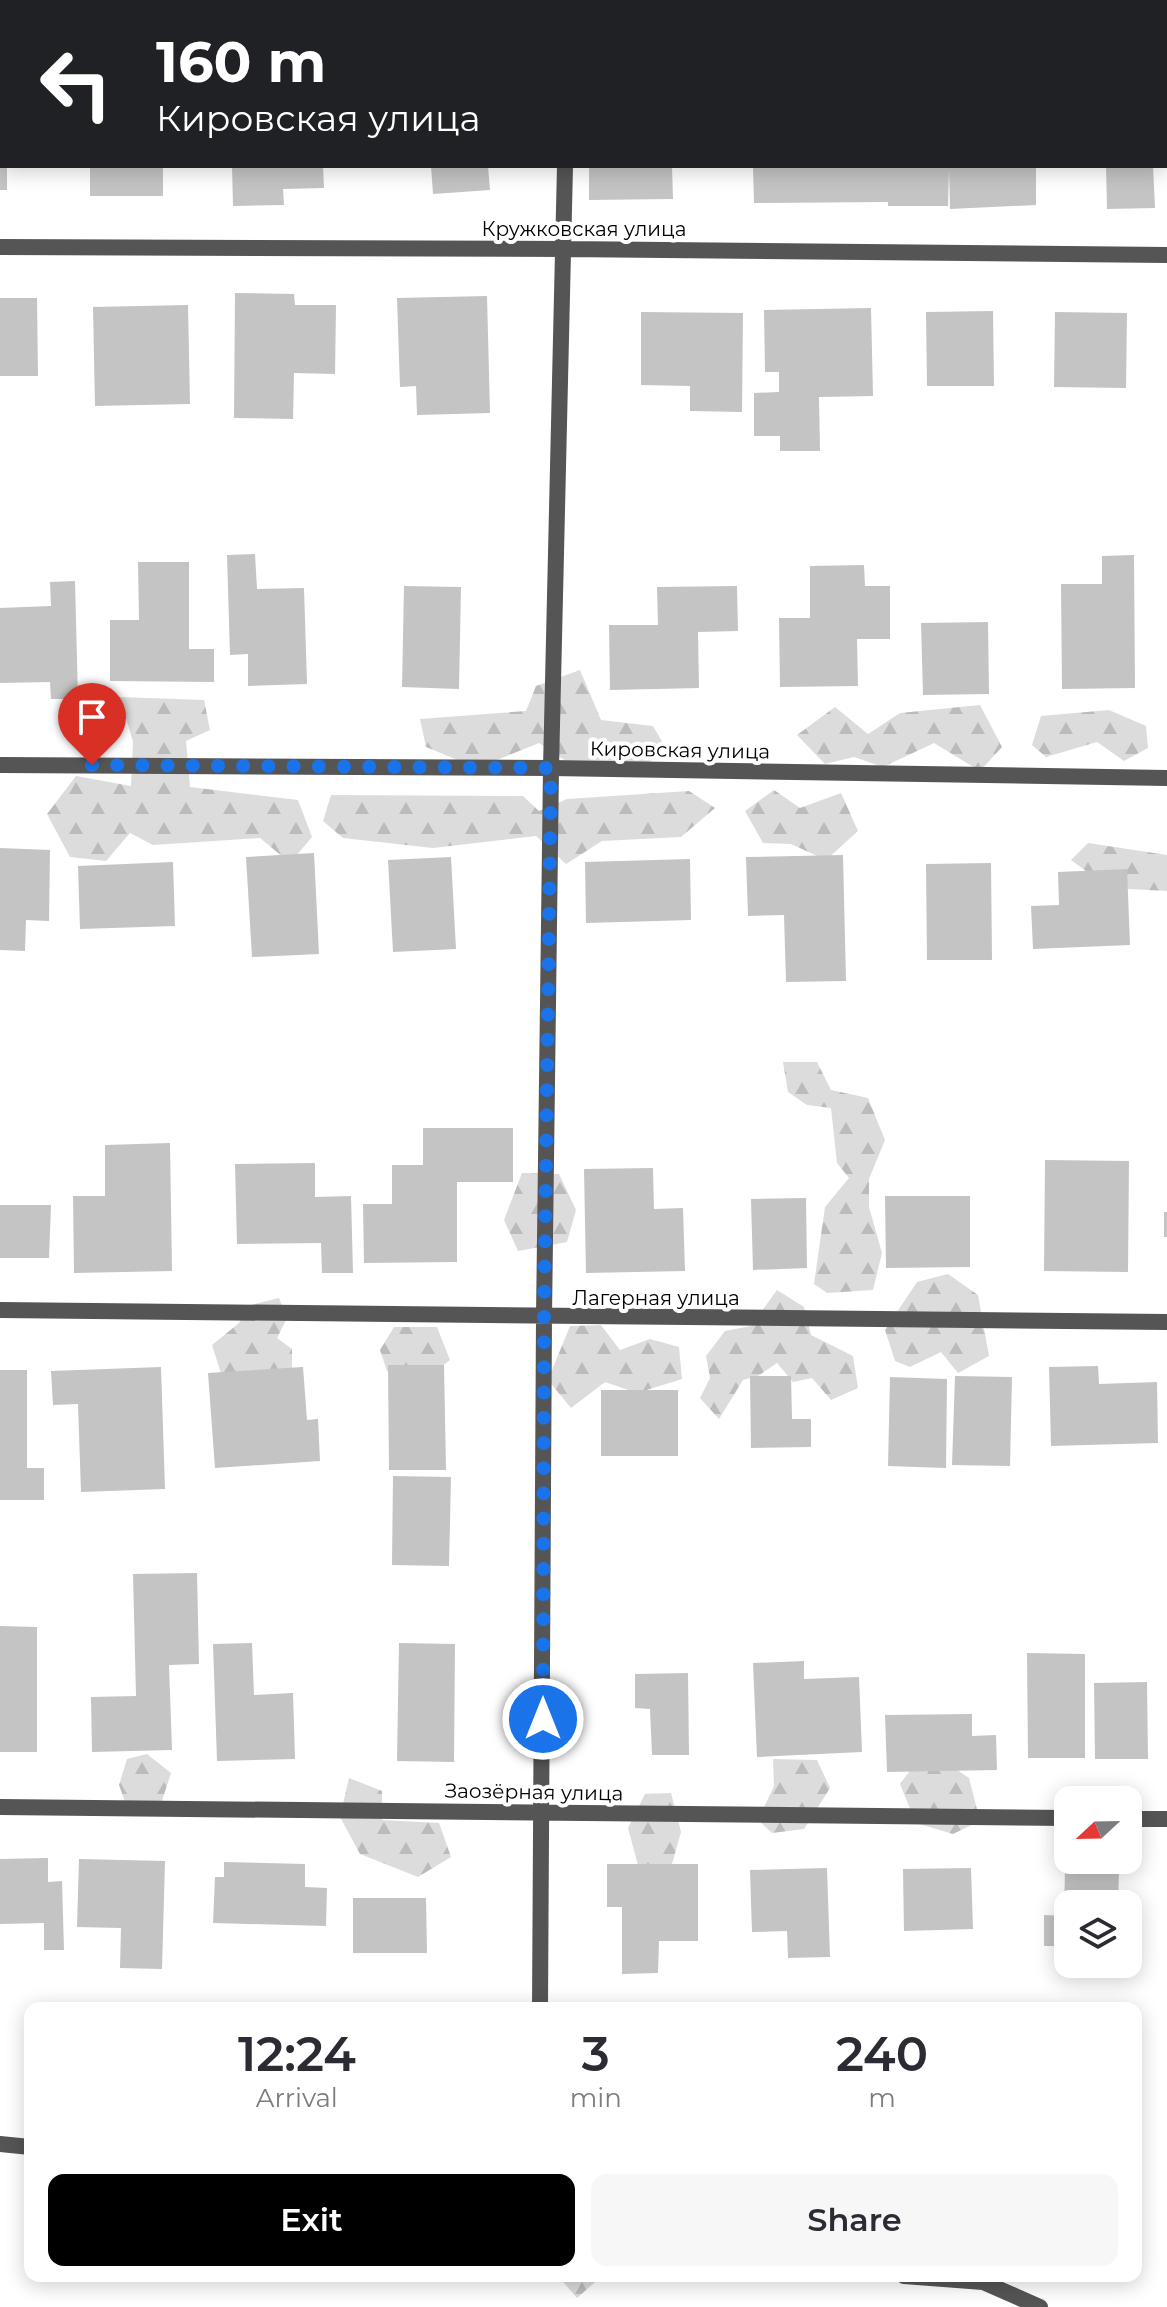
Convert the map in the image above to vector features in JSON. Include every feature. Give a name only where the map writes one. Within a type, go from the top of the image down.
[{"type":"street","points":[[540,2002],[551,768],[565,168]]},
{"type":"street","name":"Кружковская улица","points":[[0,247],[1167,255]]},
{"type":"street","name":"Кировская улица","points":[[0,765],[551,768],[1167,778]]},
{"type":"street","name":"Лагерная улица","points":[[0,1310],[1167,1322]]},
{"type":"street","name":"Заозёрная улица","points":[[0,1807],[1054,1818]]},
{"type":"street","points":[[1142,1819],[1167,1819]]},
{"type":"street","points":[[0,2144],[24,2146]]},
{"type":"street","points":[[983,2282],[1040,2307]]},
{"type":"green space","points":[[580,670],[601,720],[653,726],[667,750],[640,768],[566,761],[539,743],[477,768],[426,747],[420,719],[526,711],[536,686]]},
{"type":"green space","points":[[120,697],[204,700],[210,730],[186,741],[190,787],[298,800],[312,837],[290,863],[260,838],[153,845],[130,833],[106,861],[70,857],[47,814],[76,776],[131,786],[133,742]]},
{"type":"green space","points":[[980,705],[1002,747],[980,771],[934,743],[883,767],[854,757],[825,764],[797,735],[835,707],[868,734],[900,713]]},
{"type":"green space","points":[[1109,710],[1146,726],[1148,748],[1124,761],[1097,742],[1046,757],[1032,745],[1041,716]]},
{"type":"green space","points":[[774,790],[800,808],[841,793],[858,831],[826,860],[791,844],[763,843],[745,811]]},
{"type":"green space","points":[[689,791],[715,808],[681,837],[602,841],[566,864],[536,836],[433,848],[343,838],[323,821],[331,795],[523,796],[539,811],[567,799]]},
{"type":"green space","points":[[1088,843],[1167,855],[1167,891],[1109,888],[1071,860]]},
{"type":"green space","points":[[783,1062],[817,1062],[831,1090],[868,1098],[885,1140],[869,1179],[869,1207],[882,1253],[873,1290],[827,1293],[814,1284],[825,1207],[849,1178],[837,1163],[831,1108],[807,1105],[788,1092]]},
{"type":"green space","points":[[522,1173],[559,1174],[576,1210],[567,1242],[518,1251],[504,1220]]},
{"type":"green space","points":[[948,1274],[978,1295],[989,1356],[958,1373],[941,1352],[910,1367],[895,1361],[885,1330],[917,1282]]},
{"type":"green space","points":[[777,1290],[804,1307],[811,1335],[853,1356],[858,1388],[831,1400],[812,1378],[793,1382],[777,1363],[758,1376],[743,1380],[719,1419],[700,1398],[710,1378],[706,1356],[725,1331],[751,1326]]},
{"type":"green space","points":[[279,1298],[287,1318],[277,1338],[292,1349],[292,1375],[224,1383],[212,1345],[239,1323],[247,1306]]},
{"type":"green space","points":[[601,1325],[620,1350],[650,1339],[679,1347],[682,1379],[637,1393],[605,1382],[571,1408],[548,1380],[570,1326]]},
{"type":"green space","points":[[394,1327],[437,1327],[450,1360],[424,1380],[387,1371],[380,1350]]},
{"type":"green space","points":[[926,1749],[969,1778],[980,1821],[953,1834],[916,1823],[900,1784]]},
{"type":"green space","points":[[147,1754],[171,1773],[158,1813],[129,1813],[119,1785],[127,1759]]},
{"type":"green space","points":[[773,1759],[817,1760],[830,1788],[804,1829],[772,1833],[758,1820],[774,1786]]},
{"type":"green space","points":[[349,1778],[382,1791],[382,1820],[439,1823],[451,1857],[418,1877],[360,1854],[340,1817]]},
{"type":"green space","points":[[671,1793],[681,1832],[672,1864],[639,1869],[628,1828],[645,1794]]},
{"type":"green space","points":[[563,2282],[595,2282],[577,2298]]},
{"type":"building","points":[[0,168],[7,168],[7,190],[0,190]]},
{"type":"building","points":[[90,168],[163,168],[163,196],[90,196]]},
{"type":"building","points":[[232,168],[323,168],[324,188],[283,189],[284,205],[233,206]]},
{"type":"building","points":[[431,168],[488,168],[490,190],[433,194]]},
{"type":"building","points":[[589,168],[672,168],[673,199],[589,200]]},
{"type":"building","points":[[753,168],[1036,168],[1036,205],[950,209],[949,169],[948,206],[888,206],[888,202],[754,203]]},
{"type":"building","points":[[1106,168],[1153,168],[1155,208],[1107,209]]},
{"type":"building","points":[[235,293],[294,294],[295,305],[336,305],[335,374],[294,373],[293,419],[234,418]]},
{"type":"building","points":[[487,296],[490,413],[417,415],[416,386],[400,387],[397,298]]},
{"type":"building","points":[[0,298],[37,298],[38,376],[0,376]]},
{"type":"building","points":[[188,305],[190,404],[95,406],[93,307]]},
{"type":"building","points":[[871,308],[873,396],[819,397],[820,451],[780,451],[780,436],[754,436],[754,393],[779,392],[779,372],[765,372],[764,310]]},
{"type":"building","points":[[993,311],[994,386],[927,386],[926,312]]},
{"type":"building","points":[[641,312],[743,313],[742,412],[690,411],[690,386],[641,385]]},
{"type":"building","points":[[1055,312],[1127,313],[1126,388],[1054,387]]},
{"type":"building","points":[[255,554],[257,589],[304,588],[307,684],[248,686],[248,654],[230,655],[227,555]]},
{"type":"building","points":[[1134,555],[1135,688],[1062,689],[1061,584],[1102,584],[1102,556]]},
{"type":"building","points":[[138,562],[189,562],[189,649],[214,649],[214,682],[110,681],[110,620],[139,620]]},
{"type":"building","points":[[864,565],[865,586],[890,586],[890,639],[857,639],[858,686],[780,687],[779,618],[810,618],[810,566]]},
{"type":"building","points":[[75,581],[78,699],[51,699],[50,682],[0,683],[0,608],[51,606],[50,582]]},
{"type":"building","points":[[404,586],[461,587],[459,689],[402,687]]},
{"type":"building","points":[[737,586],[738,631],[698,632],[699,688],[610,690],[609,625],[658,625],[657,587]]},
{"type":"building","points":[[988,622],[989,694],[923,695],[921,623]]},
{"type":"building","points":[[0,848],[50,850],[49,921],[26,920],[25,951],[0,950]]},
{"type":"building","points":[[314,853],[319,954],[252,957],[246,857]]},
{"type":"building","points":[[843,855],[846,981],[786,982],[784,915],[748,916],[746,857]]},
{"type":"building","points":[[451,857],[456,949],[393,952],[388,860]]},
{"type":"building","points":[[690,859],[691,920],[586,923],[585,862]]},
{"type":"building","points":[[173,862],[175,926],[80,929],[78,866]]},
{"type":"building","points":[[991,863],[992,960],[927,960],[926,864]]},
{"type":"building","points":[[1127,869],[1130,945],[1033,949],[1031,906],[1059,905],[1058,872]]},
{"type":"building","points":[[423,1128],[513,1128],[513,1182],[457,1182],[457,1262],[364,1263],[363,1204],[392,1204],[392,1165],[423,1165]]},
{"type":"building","points":[[170,1143],[172,1271],[74,1273],[73,1196],[105,1196],[105,1145]]},
{"type":"building","points":[[1045,1160],[1129,1161],[1128,1272],[1044,1271]]},
{"type":"building","points":[[315,1163],[315,1197],[351,1196],[353,1273],[322,1273],[321,1243],[237,1244],[235,1164]]},
{"type":"building","points":[[653,1168],[654,1209],[683,1208],[685,1271],[586,1273],[584,1169]]},
{"type":"building","points":[[885,1196],[970,1196],[970,1267],[886,1268]]},
{"type":"building","points":[[806,1198],[807,1268],[753,1270],[751,1199]]},
{"type":"building","points":[[0,1205],[51,1205],[49,1258],[0,1258]]},
{"type":"building","points":[[1164,1212],[1167,1212],[1167,1237],[1164,1237]]},
{"type":"building","points":[[388,1365],[444,1365],[446,1470],[389,1470]]},
{"type":"building","points":[[1098,1366],[1099,1384],[1157,1382],[1158,1443],[1051,1446],[1049,1367]]},
{"type":"building","points":[[161,1367],[165,1489],[81,1492],[78,1404],[53,1405],[51,1371]]},
{"type":"building","points":[[303,1367],[307,1420],[318,1419],[320,1461],[215,1468],[208,1373]]},
{"type":"building","points":[[0,1370],[27,1370],[27,1468],[44,1468],[44,1500],[0,1500]]},
{"type":"building","points":[[750,1376],[791,1376],[792,1419],[811,1419],[811,1447],[751,1448]]},
{"type":"building","points":[[955,1376],[1012,1377],[1010,1466],[952,1465]]},
{"type":"building","points":[[890,1377],[947,1379],[946,1468],[888,1466]]},
{"type":"building","points":[[601,1390],[678,1390],[678,1456],[601,1456]]},
{"type":"building","points":[[393,1476],[451,1477],[449,1566],[392,1565]]},
{"type":"building","points":[[197,1573],[199,1664],[169,1665],[172,1750],[92,1752],[91,1697],[136,1696],[133,1574]]},
{"type":"building","points":[[0,1626],[37,1627],[37,1752],[0,1752]]},
{"type":"building","points":[[252,1643],[254,1695],[293,1693],[295,1759],[217,1761],[213,1644]]},
{"type":"building","points":[[399,1643],[455,1644],[454,1762],[397,1761]]},
{"type":"building","points":[[1027,1653],[1085,1654],[1085,1758],[1028,1758]]},
{"type":"building","points":[[804,1661],[804,1679],[859,1677],[862,1752],[757,1757],[753,1663]]},
{"type":"building","points":[[688,1673],[689,1755],[652,1755],[650,1709],[635,1708],[635,1674]]},
{"type":"building","points":[[1147,1682],[1148,1759],[1095,1759],[1094,1683]]},
{"type":"building","points":[[972,1714],[972,1736],[996,1735],[997,1770],[887,1772],[885,1715]]},
{"type":"building","points":[[48,1858],[48,1882],[62,1881],[64,1950],[44,1950],[44,1923],[0,1924],[0,1859]]},
{"type":"building","points":[[79,1859],[165,1861],[162,1969],[120,1968],[121,1928],[77,1927]]},
{"type":"building","points":[[224,1862],[305,1864],[305,1887],[327,1888],[326,1926],[213,1923],[215,1877],[224,1877]]},
{"type":"building","points":[[607,1864],[698,1864],[698,1941],[659,1941],[658,1973],[622,1974],[622,1907],[607,1907]]},
{"type":"building","points":[[827,1868],[830,1957],[788,1958],[787,1931],[752,1932],[750,1870]]},
{"type":"building","points":[[971,1868],[973,1929],[904,1931],[903,1869]]},
{"type":"building","points":[[1065,1874],[1119,1874],[1118,1890],[1065,1890]]},
{"type":"building","points":[[353,1898],[426,1898],[427,1953],[353,1953]]},
{"type":"building","points":[[1044,1915],[1054,1916],[1054,1946],[1044,1946]]},
{"type":"route","points":[[92,765],[551,768],[543,1719]]}]
